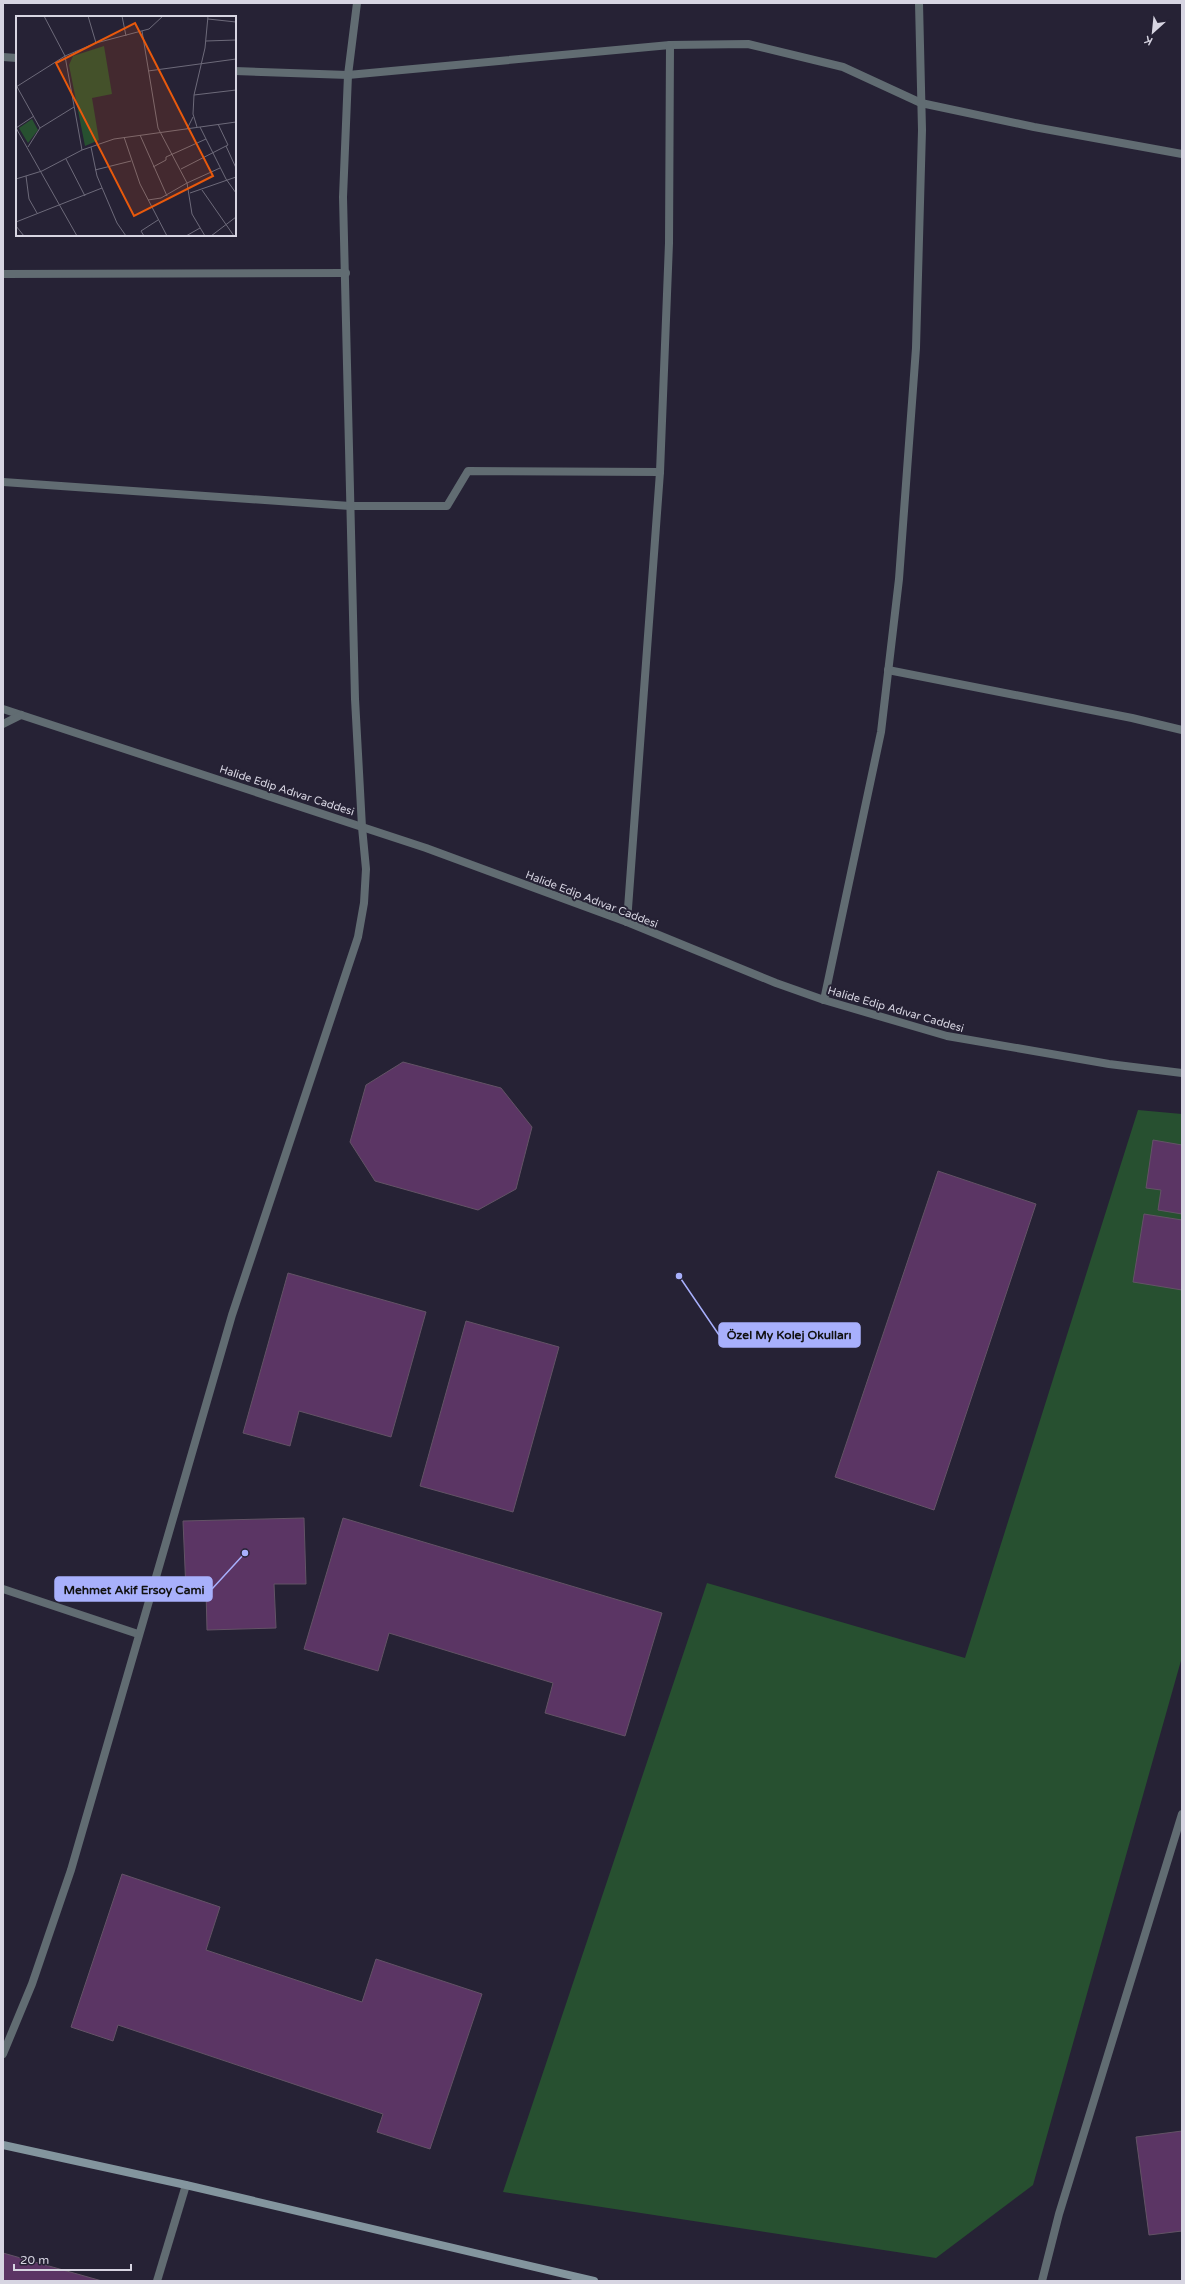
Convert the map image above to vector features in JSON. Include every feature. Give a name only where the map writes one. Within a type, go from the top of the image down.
[{"type":"street","points":[[3,2054],[32,1984],[71,1870],[138,1634],[232,1315],[358,937],[364,903],[366,869],[362,827],[355,699],[343,197],[348,75],[357,3]]},
{"type":"street","points":[[824,1000],[881,732],[899,579],[916,348],[921,103],[919,3]]},
{"type":"street","points":[[627,922],[660,472],[669,243],[670,44]]},
{"type":"street","points":[[236,71],[348,75],[670,44],[755,46],[843,67],[921,103],[1034,127],[1182,154]]},
{"type":"street","points":[[3,57],[16,58]]},
{"type":"street","points":[[3,274],[346,273]]},
{"type":"street","points":[[3,482],[350,506],[447,506],[468,471],[660,472]]},
{"type":"street","points":[[888,670],[1132,718],[1182,730]]},
{"type":"street","name":"Halide Edip Adıvar Caddesi","points":[[3,709],[426,848],[627,922],[776,983],[824,1000],[947,1036],[1108,1064],[1182,1073]]},
{"type":"street","points":[[3,724],[21,715]]},
{"type":"street","points":[[3,1589],[138,1634]]},
{"type":"street","points":[[1042,2281],[1059,2214],[1182,1814]]},
{"type":"street","points":[[3,2145],[186,2185],[590,2281]]},
{"type":"street","points":[[157,2281],[186,2185]]},
{"type":"green space","points":[[1138,1110],[1182,1114],[1182,1657],[1033,2185],[936,2258],[503,2192],[707,1583],[965,1658]]},
{"type":"building","points":[[403,1062],[501,1088],[532,1127],[516,1189],[478,1210],[375,1181],[350,1142],[366,1085]]},
{"type":"building","points":[[1153,1140],[1182,1145],[1182,1214],[1158,1210],[1161,1190],[1146,1188]]},
{"type":"building","points":[[938,1171],[1036,1204],[934,1510],[835,1477]]},
{"type":"building","points":[[1144,1214],[1182,1220],[1182,1290],[1133,1282]]},
{"type":"building","points":[[288,1273],[426,1312],[391,1437],[299,1411],[290,1446],[243,1433]]},
{"type":"building","points":[[466,1321],[559,1347],[513,1512],[420,1486]]},
{"type":"building","points":[[304,1518],[306,1584],[274,1584],[276,1628],[207,1630],[206,1590],[186,1591],[183,1521]]},
{"type":"building","points":[[343,1518],[662,1613],[625,1736],[545,1713],[553,1683],[389,1633],[378,1671],[304,1649]]},
{"type":"building","points":[[122,1874],[220,1907],[206,1950],[362,2002],[376,1959],[482,1994],[430,2149],[377,2132],[383,2114],[118,2025],[113,2041],[71,2027]]},
{"type":"building","points":[[1182,2131],[1182,2231],[1149,2235],[1136,2137]]},
{"type":"building","points":[[3,2253],[102,2281],[3,2281]]},
{"type":"place","name":"Özel My Kolej Okulları","points":[[679,1276]]},
{"type":"place","name":"Mehmet Akif Ersoy Cami","points":[[245,1553]]}]
